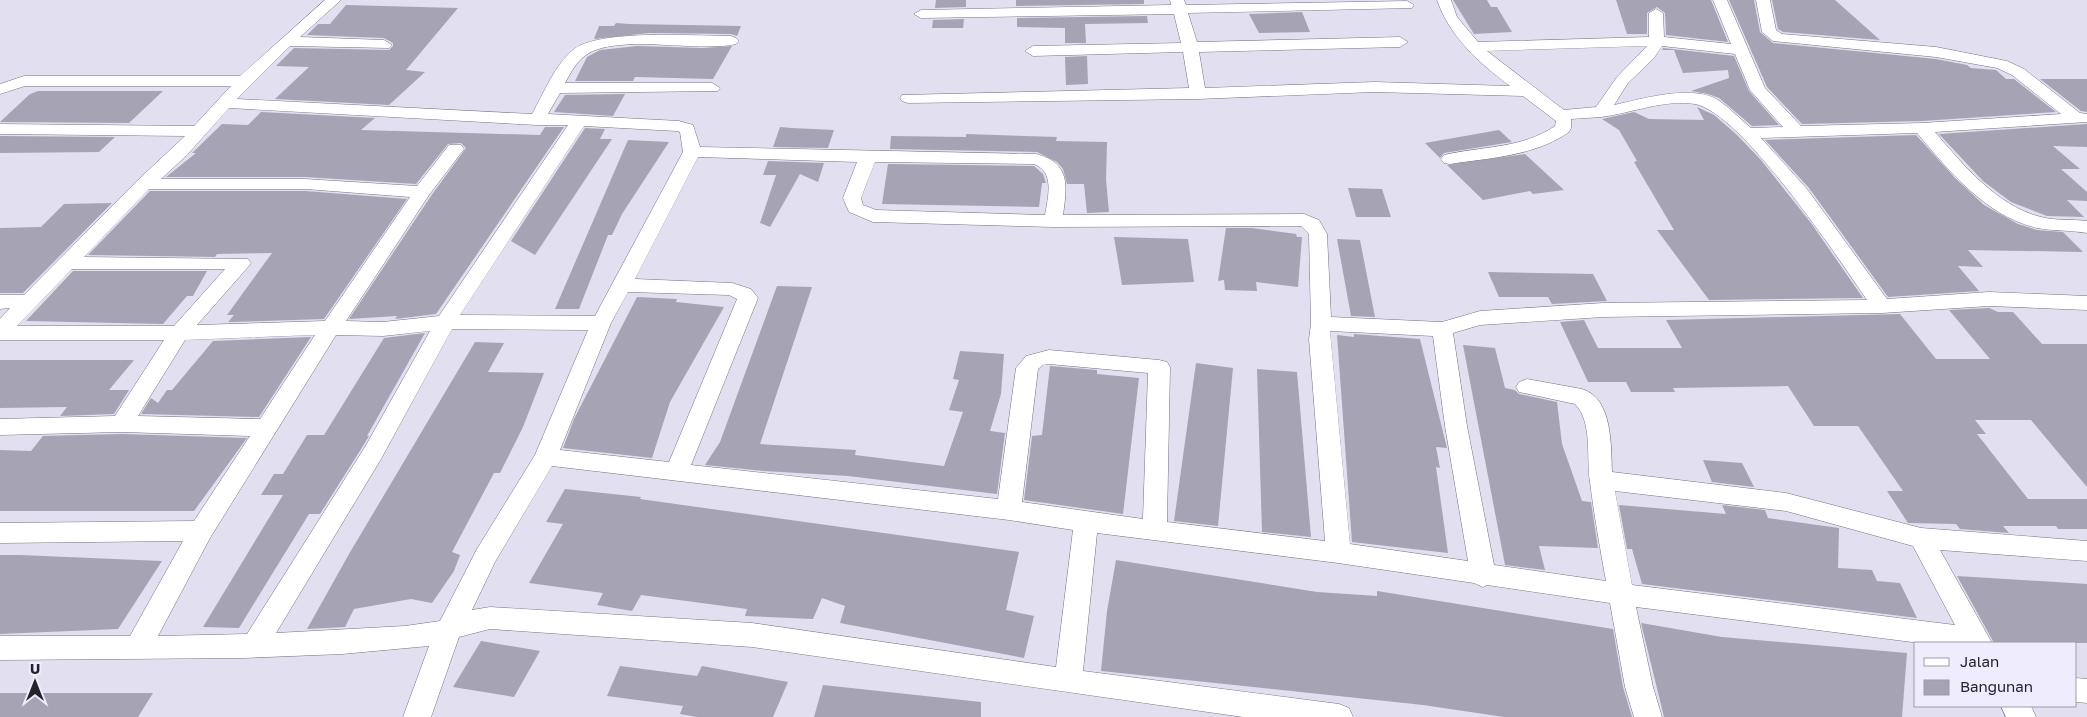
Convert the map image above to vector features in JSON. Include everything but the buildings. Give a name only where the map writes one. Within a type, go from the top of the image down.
[{"type":"street","points":[[0,332],[144,184],[182,151],[244,81],[286,41],[334,0]]},
{"type":"street","points":[[1444,0],[1460,33],[1513,82],[1560,115],[1564,121],[1563,128],[1556,135],[1523,147],[1450,159]]},
{"type":"street","points":[[1720,0],[1742,50],[1746,66],[1758,90],[1795,130]]},
{"type":"street","points":[[1763,0],[1769,32],[1778,38],[1802,42],[1936,52],[2001,64],[2018,72],[2082,119]]},
{"type":"street","points":[[1178,4],[1190,46],[1198,94]]},
{"type":"street","points":[[921,14],[1178,4],[1407,4]]},
{"type":"street","points":[[1601,112],[1625,77],[1651,55],[1657,41],[1656,13]]},
{"type":"street","points":[[286,41],[384,45]]},
{"type":"street","points":[[537,120],[571,61],[582,50],[593,44],[647,41],[731,41]]},
{"type":"street","points":[[1475,47],[1657,41],[1742,50]]},
{"type":"street","points":[[1033,51],[1400,42]]},
{"type":"street","points":[[0,89],[24,81],[244,81]]},
{"type":"street","points":[[908,98],[1068,98],[1374,87],[1528,91]]},
{"type":"street","points":[[556,88],[712,88]]},
{"type":"street","points":[[1560,115],[1601,112],[1668,99],[1693,99],[1711,103],[1747,134],[1801,193],[1882,306]]},
{"type":"street","points":[[226,103],[679,126],[687,129],[692,141],[692,152],[671,195],[601,323],[546,457],[486,556],[449,629],[417,717]]},
{"type":"street","points":[[1747,134],[1795,130],[1922,128],[2082,119]]},
{"type":"street","points":[[255,644],[373,453],[446,322],[579,121]]},
{"type":"street","points":[[1922,128],[1949,160],[2009,210],[2035,222],[2087,228]]},
{"type":"street","points":[[0,129],[199,132]]},
{"type":"street","points":[[137,648],[201,532],[330,329],[422,192],[455,149]]},
{"type":"street","points":[[692,152],[1036,159],[1047,162],[1053,167],[1058,180],[1053,221]]},
{"type":"street","points":[[868,157],[852,198],[855,208],[861,213],[872,216],[1053,221],[1304,220],[1312,224],[1318,234],[1321,324],[1319,339],[1338,553]]},
{"type":"street","points":[[144,184],[305,184],[422,192]]},
{"type":"street","points":[[66,263],[241,263],[179,333],[122,424]]},
{"type":"street","points":[[621,285],[732,289],[744,294],[748,298],[676,473]]},
{"type":"street","points":[[1321,324],[1442,329],[1480,318],[1527,313],[1882,306],[1989,299],[2087,303]]},
{"type":"street","points":[[0,302],[30,301]]},
{"type":"street","points":[[0,332],[179,333],[384,329],[446,322],[601,323]]},
{"type":"street","points":[[1442,329],[1456,426],[1483,576]]},
{"type":"street","points":[[1009,510],[1026,368],[1031,362],[1038,358],[1049,357],[1159,367],[1154,531]]},
{"type":"street","points":[[1527,387],[1582,397],[1588,401],[1595,418],[1601,480],[1621,594],[1648,717]]},
{"type":"street","points":[[0,427],[122,424],[268,428]]},
{"type":"street","points":[[546,457],[1009,510],[1154,531],[1338,553],[1483,576],[1978,641]]},
{"type":"street","points":[[1601,480],[1786,502],[1921,538],[2087,550]]},
{"type":"street","points":[[1068,681],[1086,522]]},
{"type":"street","points":[[0,533],[201,532]]},
{"type":"street","points":[[1921,538],[1978,641]]},
{"type":"street","points":[[0,648],[137,648],[337,643],[404,638],[449,629],[476,619],[490,618],[752,635],[1068,681],[1339,717]]}]
